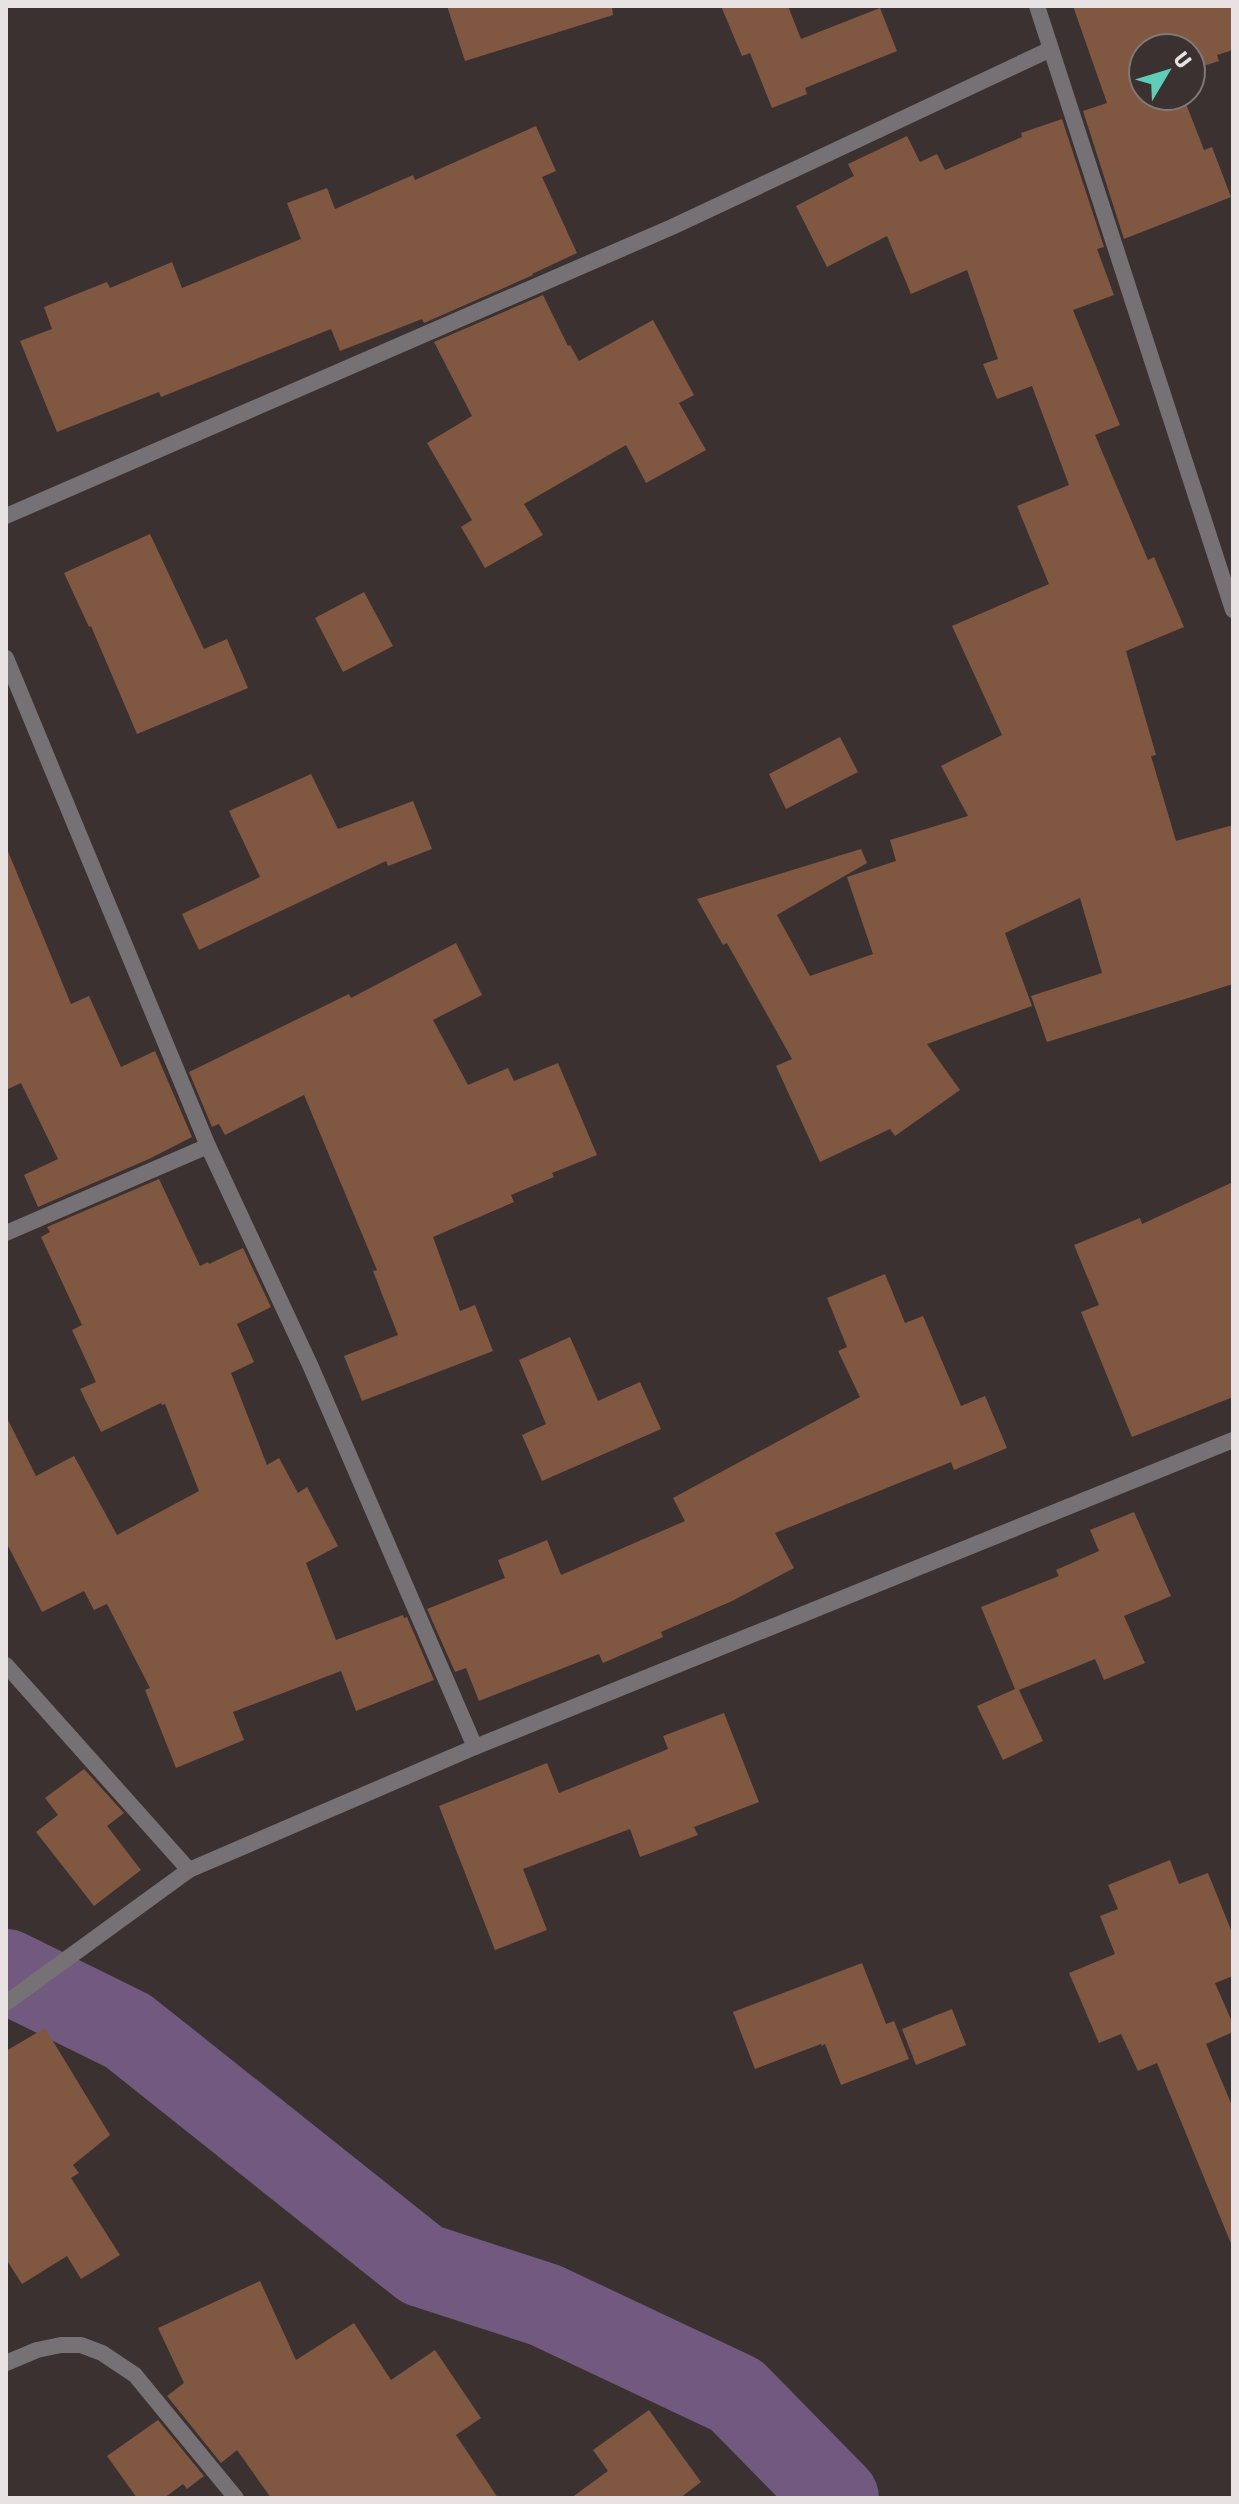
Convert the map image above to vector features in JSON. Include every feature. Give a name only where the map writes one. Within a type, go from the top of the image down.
[{"type":"street","points":[[1037,6],[1233,610]]},
{"type":"street","points":[[6,516],[672,227],[1051,49]]},
{"type":"street","points":[[6,658],[208,1146],[311,1367],[475,1747]]},
{"type":"street","points":[[6,1233],[208,1146]]},
{"type":"street","points":[[6,2003],[189,1870],[475,1747],[1233,1440]]},
{"type":"street","points":[[6,1665],[189,1870]]},
{"type":"street","points":[[6,2363],[37,2350],[61,2345],[81,2345],[102,2353],[135,2375],[236,2498]]},
{"type":"building","points":[[447,6],[612,6],[613,15],[465,61]]},
{"type":"building","points":[[721,6],[788,6],[801,39],[880,8],[897,51],[805,88],[807,94],[772,108],[750,53],[742,56]]},
{"type":"building","points":[[1073,6],[1233,6],[1233,50],[1217,55],[1219,61],[1207,65],[1207,32],[1127,32],[1127,112],[1189,112],[1204,150],[1212,147],[1231,197],[1124,239],[1083,111],[1107,103]]},
{"type":"building","points":[[1062,119],[1104,247],[1097,249],[1114,295],[1073,310],[1120,425],[1095,435],[1148,560],[1154,557],[1184,627],[1126,651],[1156,755],[1151,756],[1176,841],[1233,825],[1233,984],[1047,1042],[1031,996],[1102,973],[1080,898],[1005,933],[1032,1006],[927,1044],[960,1090],[895,1136],[890,1129],[820,1162],[776,1066],[792,1059],[727,943],[723,945],[697,899],[861,849],[867,863],[777,915],[810,976],[873,954],[847,877],[896,861],[890,840],[968,816],[941,766],[1002,735],[952,626],[1049,584],[1017,506],[1069,485],[1032,386],[997,399],[983,364],[998,359],[967,270],[911,294],[887,236],[827,267],[796,206],[854,176],[848,164],[907,136],[920,162],[937,154],[945,170],[1022,137],[1021,133]]},
{"type":"building","points":[[536,126],[556,171],[542,177],[577,253],[424,323],[422,319],[340,351],[331,329],[161,397],[159,392],[57,432],[20,341],[52,329],[44,307],[107,282],[110,288],[172,262],[182,288],[301,239],[287,203],[327,188],[335,209],[413,175],[415,180]]},
{"type":"building","points":[[543,295],[568,346],[579,361],[653,320],[694,395],[679,403],[706,450],[646,483],[626,445],[524,504],[543,535],[485,568],[461,527],[472,520],[427,443],[472,416],[434,342]]},
{"type":"building","points":[[150,534],[204,649],[227,639],[248,688],[137,734],[91,626],[64,573]]},
{"type":"building","points":[[364,592],[393,646],[343,672],[315,618]]},
{"type":"building","points":[[840,737],[858,772],[786,809],[769,774]]},
{"type":"building","points":[[311,774],[338,829],[413,801],[432,849],[388,866],[386,861],[199,950],[182,914],[260,877],[229,811]]},
{"type":"building","points":[[7,849],[71,1004],[89,996],[121,1067],[155,1051],[192,1137],[38,1207],[24,1175],[58,1159],[21,1083],[6,1090]]},
{"type":"building","points":[[456,943],[482,995],[433,1020],[468,1085],[508,1068],[514,1081],[558,1063],[597,1155],[552,1173],[554,1177],[511,1195],[514,1202],[433,1237],[460,1311],[475,1305],[493,1351],[362,1401],[344,1356],[398,1335],[373,1271],[377,1270],[304,1095],[225,1135],[219,1124],[212,1127],[189,1072],[349,994],[351,998]]},
{"type":"building","points":[[159,1179],[200,1266],[243,1248],[271,1307],[237,1324],[254,1362],[231,1373],[267,1465],[279,1458],[298,1493],[307,1487],[338,1546],[306,1563],[336,1640],[403,1615],[407,1617],[434,1680],[356,1711],[341,1671],[233,1712],[244,1740],[176,1768],[145,1690],[150,1688],[107,1604],[94,1610],[84,1591],[42,1612],[6,1542],[6,1416],[36,1476],[74,1456],[117,1535],[199,1491],[165,1404],[161,1403],[101,1432],[80,1389],[96,1382],[72,1330],[82,1325],[41,1237],[50,1232],[47,1227]]},
{"type":"building","points":[[1233,1182],[1233,1397],[1132,1437],[1081,1312],[1099,1305],[1074,1245],[1140,1218],[1142,1224]]},
{"type":"building","points":[[885,1274],[905,1323],[923,1316],[961,1406],[985,1396],[1007,1448],[954,1470],[951,1462],[775,1533],[794,1568],[732,1601],[661,1632],[663,1637],[603,1663],[599,1654],[479,1701],[466,1668],[455,1672],[427,1609],[505,1578],[498,1560],[547,1540],[561,1575],[685,1521],[673,1498],[860,1397],[838,1351],[847,1347],[827,1298]]},
{"type":"building","points":[[570,1337],[598,1401],[640,1382],[661,1429],[542,1481],[522,1435],[546,1424],[519,1360]]},
{"type":"building","points":[[1134,1512],[1171,1596],[1124,1616],[1145,1663],[1104,1680],[1095,1659],[1019,1690],[1043,1741],[1003,1760],[977,1706],[1015,1689],[981,1607],[1059,1576],[1056,1570],[1099,1551],[1090,1530]]},
{"type":"building","points":[[724,1713],[759,1802],[694,1827],[698,1835],[640,1857],[630,1829],[523,1869],[547,1930],[495,1950],[439,1806],[547,1763],[559,1793],[668,1749],[663,1736]]},
{"type":"building","points":[[84,1769],[124,1813],[107,1826],[141,1870],[94,1906],[36,1832],[58,1815],[45,1798]]},
{"type":"building","points":[[1170,1860],[1179,1884],[1208,1873],[1233,1935],[1233,1976],[1215,1983],[1233,2024],[1233,2032],[1206,2044],[1233,2108],[1232,2246],[1157,2063],[1138,2071],[1121,2034],[1099,2043],[1069,1973],[1115,1954],[1100,1916],[1118,1909],[1108,1885]]},
{"type":"building","points":[[862,1963],[886,2024],[894,2021],[909,2059],[841,2085],[825,2044],[755,2069],[733,2012]]},
{"type":"building","points":[[952,2009],[966,2045],[916,2065],[902,2029]]},
{"type":"building","points":[[45,2028],[110,2135],[73,2165],[79,2173],[71,2178],[120,2255],[81,2279],[67,2256],[22,2284],[6,2259],[6,2051]]},
{"type":"building","points":[[260,2281],[296,2360],[354,2323],[391,2380],[435,2350],[481,2418],[456,2435],[498,2498],[271,2498],[237,2450],[221,2463],[167,2396],[184,2383],[158,2328]]},
{"type":"building","points":[[649,2410],[701,2482],[680,2498],[571,2498],[608,2471],[593,2450]]},
{"type":"building","points":[[158,2420],[204,2476],[187,2489],[183,2484],[164,2498],[137,2498],[107,2456]]},
{"type":"waterway","points":[[6,1971],[128,2031],[422,2265],[545,2305],[736,2395],[837,2498]]}]
